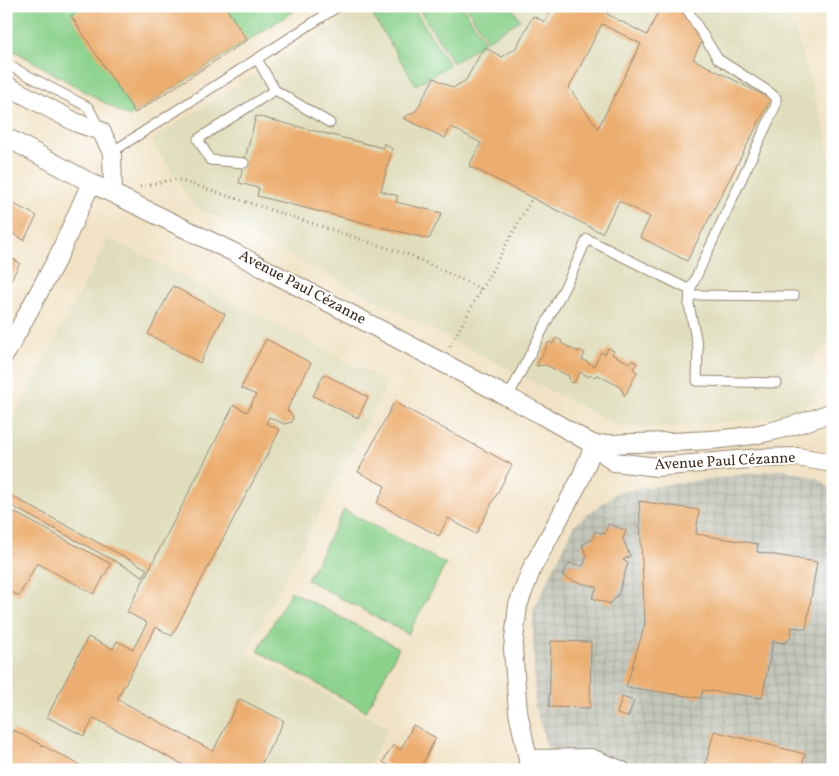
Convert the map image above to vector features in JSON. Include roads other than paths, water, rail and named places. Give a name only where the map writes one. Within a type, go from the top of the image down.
[{"type":"street","points":[[6,85],[77,123],[101,131],[112,152],[113,193]]},
{"type":"street","name":"Avenue Paul Cézanne","points":[[6,138],[91,183],[236,253],[508,397],[594,445],[614,462],[657,467],[760,458],[797,457],[833,463]]},
{"type":"street","points":[[6,354],[58,257],[91,183]]},
{"type":"street","name":"Avenue Paul Cézanne","points":[[594,445],[636,442],[679,442],[759,434],[806,422],[833,412]]},
{"type":"street","points":[[594,445],[580,480],[532,568],[518,605],[513,649],[515,685],[528,764],[590,758],[621,770]]},
{"type":"lane","points":[[112,152],[338,6]]},
{"type":"lane","points":[[685,6],[718,59],[776,98],[776,105],[690,293],[689,305],[698,348],[697,381],[777,383]]},
{"type":"lane","points":[[256,59],[275,90],[330,124]]},
{"type":"lane","points":[[6,64],[88,107],[101,131]]},
{"type":"lane","points":[[244,164],[210,160],[198,139],[275,90]]},
{"type":"lane","points":[[508,397],[572,273],[586,239],[690,293],[794,296]]}]
